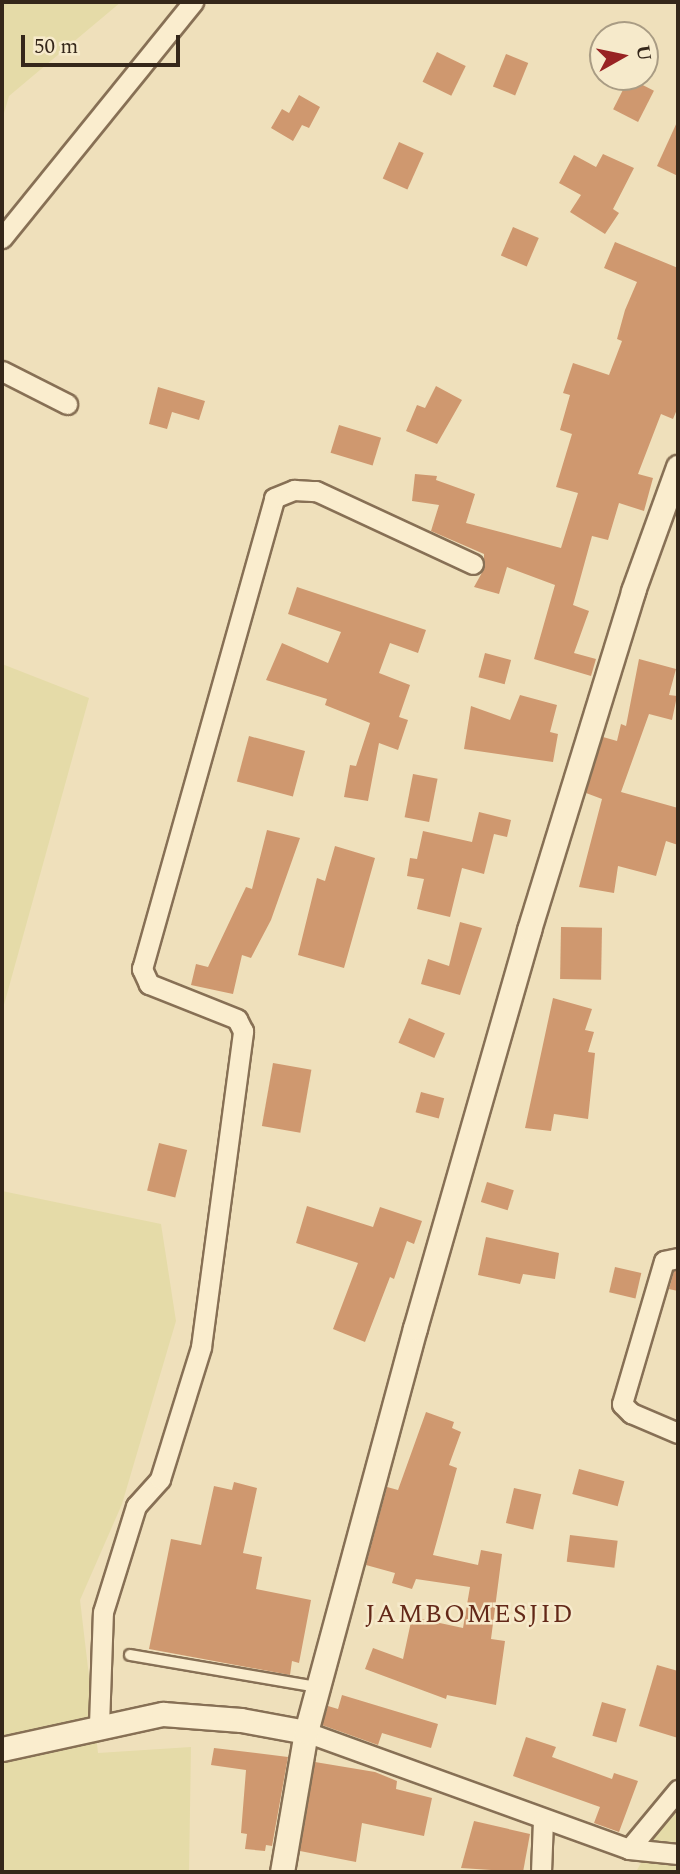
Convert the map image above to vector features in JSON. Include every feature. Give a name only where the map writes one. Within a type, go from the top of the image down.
[{"type":"street","points":[[2,238],[193,2]]},
{"type":"street","points":[[2,371],[67,404]]},
{"type":"street","points":[[282,1872],[306,1732],[529,930],[633,591],[678,467]]},
{"type":"street","points":[[99,1725],[103,1612],[135,1506],[160,1479],[201,1346],[243,1031],[237,1018],[149,984],[142,968],[274,498],[294,490],[316,491],[473,564]]},
{"type":"street","points":[[678,1258],[664,1261],[622,1405],[631,1413],[678,1433]]},
{"type":"street","points":[[2,1749],[99,1725],[183,1714],[306,1732],[543,1819],[637,1850],[678,1854]]},
{"type":"street","points":[[637,1850],[678,1790]]},
{"type":"street","points":[[541,1872],[543,1819]]},
{"type":"lane","points":[[130,1655],[318,1687]]},
{"type":"shaded area","points":[[2,2],[121,2],[9,96],[2,120]]},
{"type":"shaded area","points":[[2,664],[89,698],[2,1012]]},
{"type":"shaded area","points":[[2,1191],[161,1224],[176,1321],[122,1504],[80,1600],[98,1753],[191,1747],[189,1872],[2,1872]]},
{"type":"shaded area","points":[[678,1795],[678,1872],[636,1872]]},
{"type":"building","points":[[437,52],[466,66],[451,96],[423,82]]},
{"type":"building","points":[[506,54],[528,63],[515,95],[493,86]]},
{"type":"building","points":[[622,91],[654,91],[638,122],[613,109]]},
{"type":"building","points":[[299,95],[320,107],[309,128],[302,125],[293,141],[271,128],[282,109],[289,113]]},
{"type":"building","points":[[678,120],[678,176],[657,166]]},
{"type":"building","points":[[399,142],[424,153],[407,190],[383,179]]},
{"type":"building","points":[[603,154],[634,168],[613,209],[619,213],[605,234],[570,212],[581,195],[559,183],[574,155],[596,167]]},
{"type":"building","points":[[513,227],[539,238],[527,266],[501,256]]},
{"type":"building","points":[[615,242],[678,268],[678,407],[673,419],[661,414],[638,474],[653,478],[644,511],[619,503],[608,540],[592,536],[573,605],[589,611],[574,653],[596,659],[591,676],[534,659],[555,585],[507,567],[499,594],[474,587],[484,569],[484,554],[431,531],[439,505],[412,501],[415,474],[437,476],[436,480],[475,494],[466,523],[561,548],[578,493],[556,487],[572,434],[560,430],[570,395],[563,393],[573,363],[609,375],[622,341],[617,339],[625,310],[637,282],[604,268]]},
{"type":"building","points":[[436,386],[462,400],[437,444],[406,431],[417,405],[425,408]]},
{"type":"building","points":[[158,387],[205,401],[199,420],[172,412],[167,429],[149,424]]},
{"type":"building","points":[[339,425],[381,438],[373,466],[331,453]]},
{"type":"building","points":[[297,587],[426,630],[418,653],[390,643],[379,673],[410,685],[399,717],[408,720],[398,750],[379,743],[368,801],[344,797],[350,765],[356,766],[370,723],[325,705],[327,699],[266,680],[282,643],[328,663],[341,632],[288,614]]},
{"type":"building","points":[[485,653],[511,660],[505,684],[479,677]]},
{"type":"building","points":[[639,659],[676,669],[669,695],[677,696],[672,720],[649,714],[621,792],[678,808],[678,845],[666,841],[656,876],[618,866],[614,893],[579,887],[602,799],[586,793],[603,737],[617,741],[621,724],[626,726]]},
{"type":"building","points":[[520,695],[557,705],[550,732],[558,734],[553,762],[464,749],[471,706],[510,720]]},
{"type":"building","points":[[249,736],[305,751],[293,796],[237,781]]},
{"type":"building","points":[[413,774],[438,779],[429,822],[405,817]]},
{"type":"building","points":[[479,812],[511,820],[507,837],[494,834],[484,874],[462,868],[450,917],[417,909],[424,879],[407,876],[410,858],[417,859],[423,831],[472,842]]},
{"type":"building","points":[[267,830],[300,838],[271,920],[251,958],[242,955],[233,994],[191,985],[196,964],[208,967],[246,887],[252,889]]},
{"type":"building","points":[[335,846],[375,858],[344,968],[298,955],[317,878],[325,881]]},
{"type":"building","points":[[460,922],[482,928],[460,995],[421,984],[428,959],[449,966]]},
{"type":"building","points":[[561,927],[602,928],[601,980],[560,979]]},
{"type":"building","points":[[553,998],[592,1009],[585,1030],[594,1032],[588,1052],[595,1053],[588,1119],[554,1114],[551,1131],[525,1128]]},
{"type":"building","points":[[409,1018],[445,1033],[434,1058],[398,1043]]},
{"type":"building","points":[[273,1063],[311,1070],[300,1133],[262,1126]]},
{"type":"building","points":[[421,1092],[444,1098],[439,1118],[416,1112]]},
{"type":"building","points":[[159,1143],[187,1150],[175,1198],[147,1191]]},
{"type":"building","points":[[487,1182],[514,1190],[508,1210],[481,1202]]},
{"type":"building","points":[[307,1206],[373,1227],[380,1207],[422,1221],[414,1244],[407,1241],[394,1279],[390,1277],[365,1342],[333,1329],[358,1263],[296,1243]]},
{"type":"building","points":[[486,1237],[559,1253],[555,1279],[523,1274],[520,1284],[478,1275]]},
{"type":"building","points":[[615,1267],[641,1273],[635,1298],[609,1292]]},
{"type":"building","points":[[678,1270],[678,1291],[669,1289],[674,1271]]},
{"type":"building","points":[[426,1412],[454,1422],[452,1428],[461,1432],[449,1465],[457,1468],[433,1555],[478,1565],[481,1550],[502,1554],[491,1639],[505,1641],[496,1705],[447,1695],[446,1699],[365,1669],[373,1648],[403,1659],[412,1617],[463,1628],[470,1587],[416,1579],[412,1589],[392,1583],[395,1573],[366,1565],[387,1487],[398,1490]]},
{"type":"building","points":[[579,1469],[624,1481],[618,1506],[572,1494]]},
{"type":"building","points":[[234,1482],[257,1488],[243,1553],[262,1557],[256,1589],[311,1600],[299,1663],[292,1661],[290,1675],[149,1649],[171,1539],[201,1545],[214,1486],[232,1490]]},
{"type":"building","points":[[514,1488],[541,1494],[533,1529],[506,1523]]},
{"type":"building","points":[[570,1535],[618,1541],[614,1568],[567,1562]]},
{"type":"building","points":[[657,1665],[678,1671],[678,1738],[639,1726]]},
{"type":"building","points":[[342,1695],[438,1724],[431,1748],[382,1733],[378,1745],[322,1725],[328,1706],[338,1709]]},
{"type":"building","points":[[602,1702],[626,1709],[616,1743],[592,1736]]},
{"type":"building","points":[[526,1737],[556,1747],[552,1757],[612,1779],[614,1773],[638,1781],[619,1832],[594,1823],[600,1807],[513,1776]]},
{"type":"building","points":[[214,1748],[288,1757],[272,1846],[266,1845],[265,1851],[245,1849],[247,1834],[241,1833],[246,1770],[211,1765]]},
{"type":"building","points":[[315,1762],[375,1772],[397,1781],[396,1789],[432,1798],[424,1836],[362,1823],[356,1862],[300,1851]]},
{"type":"building","points":[[474,1821],[530,1834],[523,1872],[461,1868]]},
{"type":"district","name":"JAMBOMESJID","points":[[470,1615]]}]
